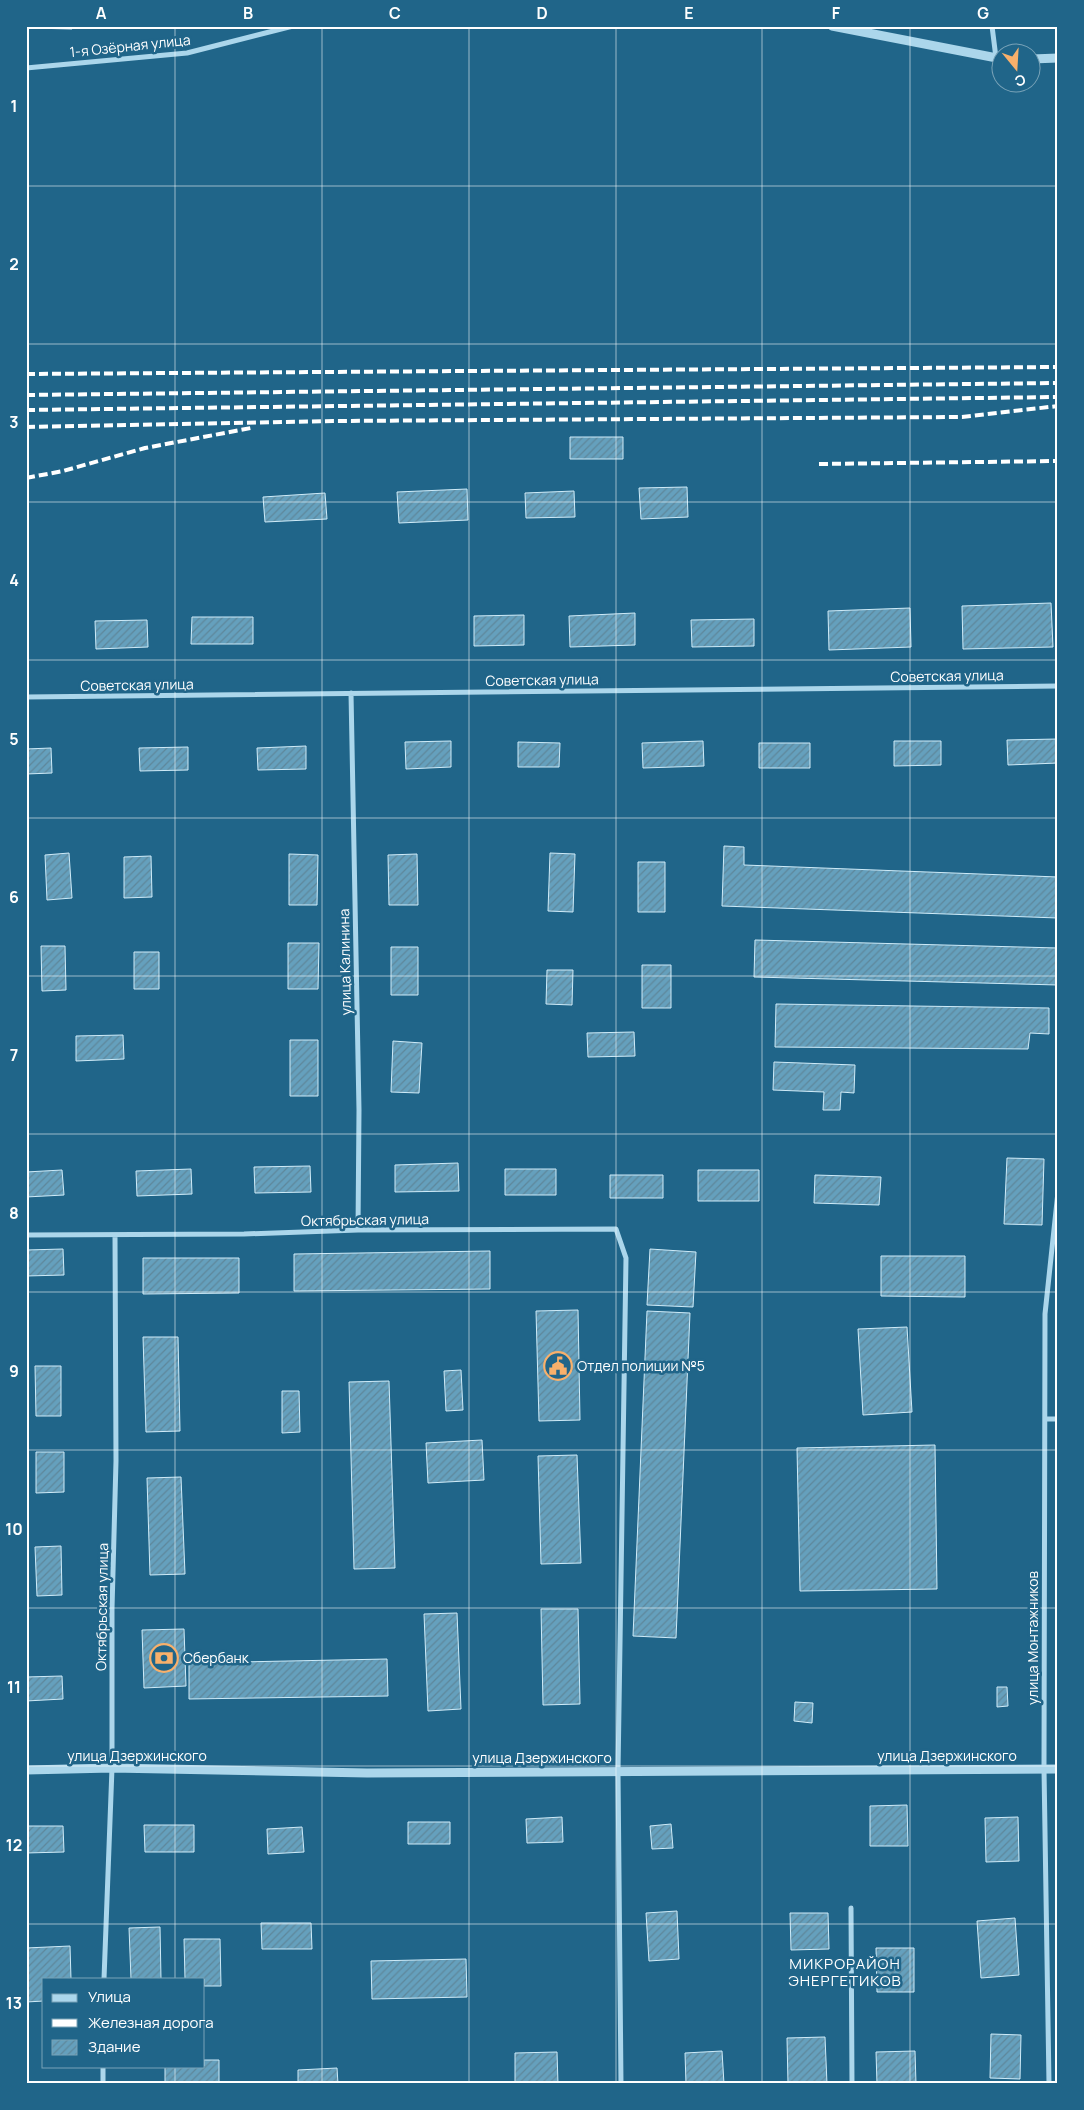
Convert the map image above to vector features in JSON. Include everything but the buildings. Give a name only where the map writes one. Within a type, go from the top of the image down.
[{"type":"street","name":"1-я Озёрная улица","points":[[26,68],[186,53],[293,26]]},
{"type":"street","points":[[832,26],[992,58]]},
{"type":"street","points":[[992,26],[995,42]]},
{"type":"street","points":[[1042,59],[1058,58]]},
{"type":"street","name":"Советская улица","points":[[26,697],[1058,686]]},
{"type":"street","name":"улица Калинина","points":[[351,694],[359,1110],[358,1230]]},
{"type":"street","name":"улица Монтажников","points":[[1049,2084],[1044,1769],[1045,1314],[1058,1192]]},
{"type":"street","name":"Октябрьская улица","points":[[26,1235],[358,1230],[616,1230],[626,1258],[618,1772]]},
{"type":"street","name":"Октябрьская улица","points":[[104,1978],[112,1768],[112,1609],[116,1461],[115,1235]]},
{"type":"street","points":[[1045,1419],[1058,1419]]},
{"type":"street","name":"улица Дзержинского","points":[[26,1770],[112,1768],[366,1773],[1058,1769]]},
{"type":"street","points":[[618,1772],[621,2084]]},
{"type":"street","points":[[851,1908],[852,2084]]},
{"type":"street","points":[[103,2068],[104,2084]]},
{"type":"street","points":[[1049,2084],[1058,2084]]},
{"type":"railway","points":[[26,374],[1058,367]]},
{"type":"railway","points":[[26,395],[1058,383]]},
{"type":"railway","points":[[26,410],[1058,397]]},
{"type":"railway","points":[[26,427],[333,421],[962,417],[1058,406]]},
{"type":"railway","points":[[26,478],[63,471],[145,448],[251,428]]},
{"type":"railway","points":[[819,464],[1058,461]]},
{"type":"place","name":"Отдел полиции №5","points":[[558,1366]]},
{"type":"place","name":"Сбербанк","points":[[164,1658]]},
{"type":"district","name":"МИКРОРАЙОН ЭНЕРГЕТИКОВ","points":[[845,1972]]}]
